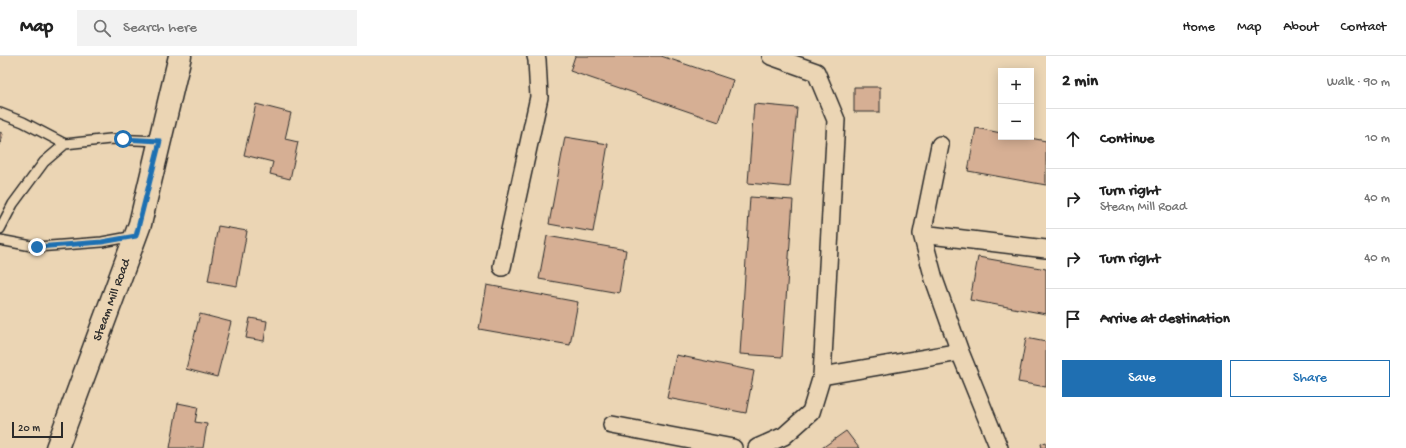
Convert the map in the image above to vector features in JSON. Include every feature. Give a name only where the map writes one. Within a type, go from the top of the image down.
[{"type":"street","name":"Steam Mill Road","points":[[57,448],[136,236],[180,56]]},
{"type":"street","points":[[502,267],[539,97],[536,56]]},
{"type":"street","points":[[757,448],[784,436],[811,412],[822,376],[836,120],[816,72],[771,56]]},
{"type":"street","points":[[940,145],[922,234],[934,279],[960,352],[999,448]]},
{"type":"street","points":[[922,234],[1046,249]]},
{"type":"street","points":[[822,376],[960,352]]},
{"type":"street","points":[[612,425],[733,448]]},
{"type":"lane","points":[[0,113],[23,122],[65,144],[110,139],[160,141]]},
{"type":"lane","points":[[0,229],[13,204],[44,162],[65,144]]},
{"type":"lane","points":[[0,240],[37,247],[102,242],[136,236]]},
{"type":"building","points":[[575,56],[661,56],[733,80],[719,122],[570,71]]},
{"type":"building","points":[[854,87],[880,87],[880,112],[854,112]]},
{"type":"building","points":[[256,104],[291,113],[285,139],[298,142],[290,179],[270,174],[273,162],[244,155]]},
{"type":"building","points":[[754,104],[797,108],[790,187],[748,183]]},
{"type":"building","points":[[976,128],[998,132],[998,140],[1034,140],[1034,139],[1046,141],[1046,185],[968,171]]},
{"type":"building","points":[[0,132],[3,134],[0,145]]},
{"type":"building","points":[[565,137],[608,144],[593,232],[549,224]]},
{"type":"building","points":[[750,197],[793,200],[782,357],[740,354]]},
{"type":"building","points":[[218,226],[247,231],[237,286],[208,281]]},
{"type":"building","points":[[547,236],[626,250],[619,293],[539,279]]},
{"type":"building","points":[[978,257],[1046,269],[1046,314],[970,300]]},
{"type":"building","points":[[487,285],[578,302],[570,345],[479,329]]},
{"type":"building","points":[[200,314],[231,322],[217,377],[186,369]]},
{"type":"building","points":[[250,318],[267,321],[264,341],[246,338]]},
{"type":"building","points":[[1026,338],[1046,342],[1046,387],[1018,382]]},
{"type":"building","points":[[676,355],[754,371],[746,413],[667,398]]},
{"type":"building","points":[[178,403],[198,407],[195,422],[207,424],[203,448],[170,448]]},
{"type":"building","points":[[846,431],[859,448],[822,448]]},
{"type":"building","points":[[1046,442],[1046,448],[1042,448],[1041,444]]},
{"type":"route","points":[[37,247],[102,242],[136,236],[160,141],[123,139]]}]
